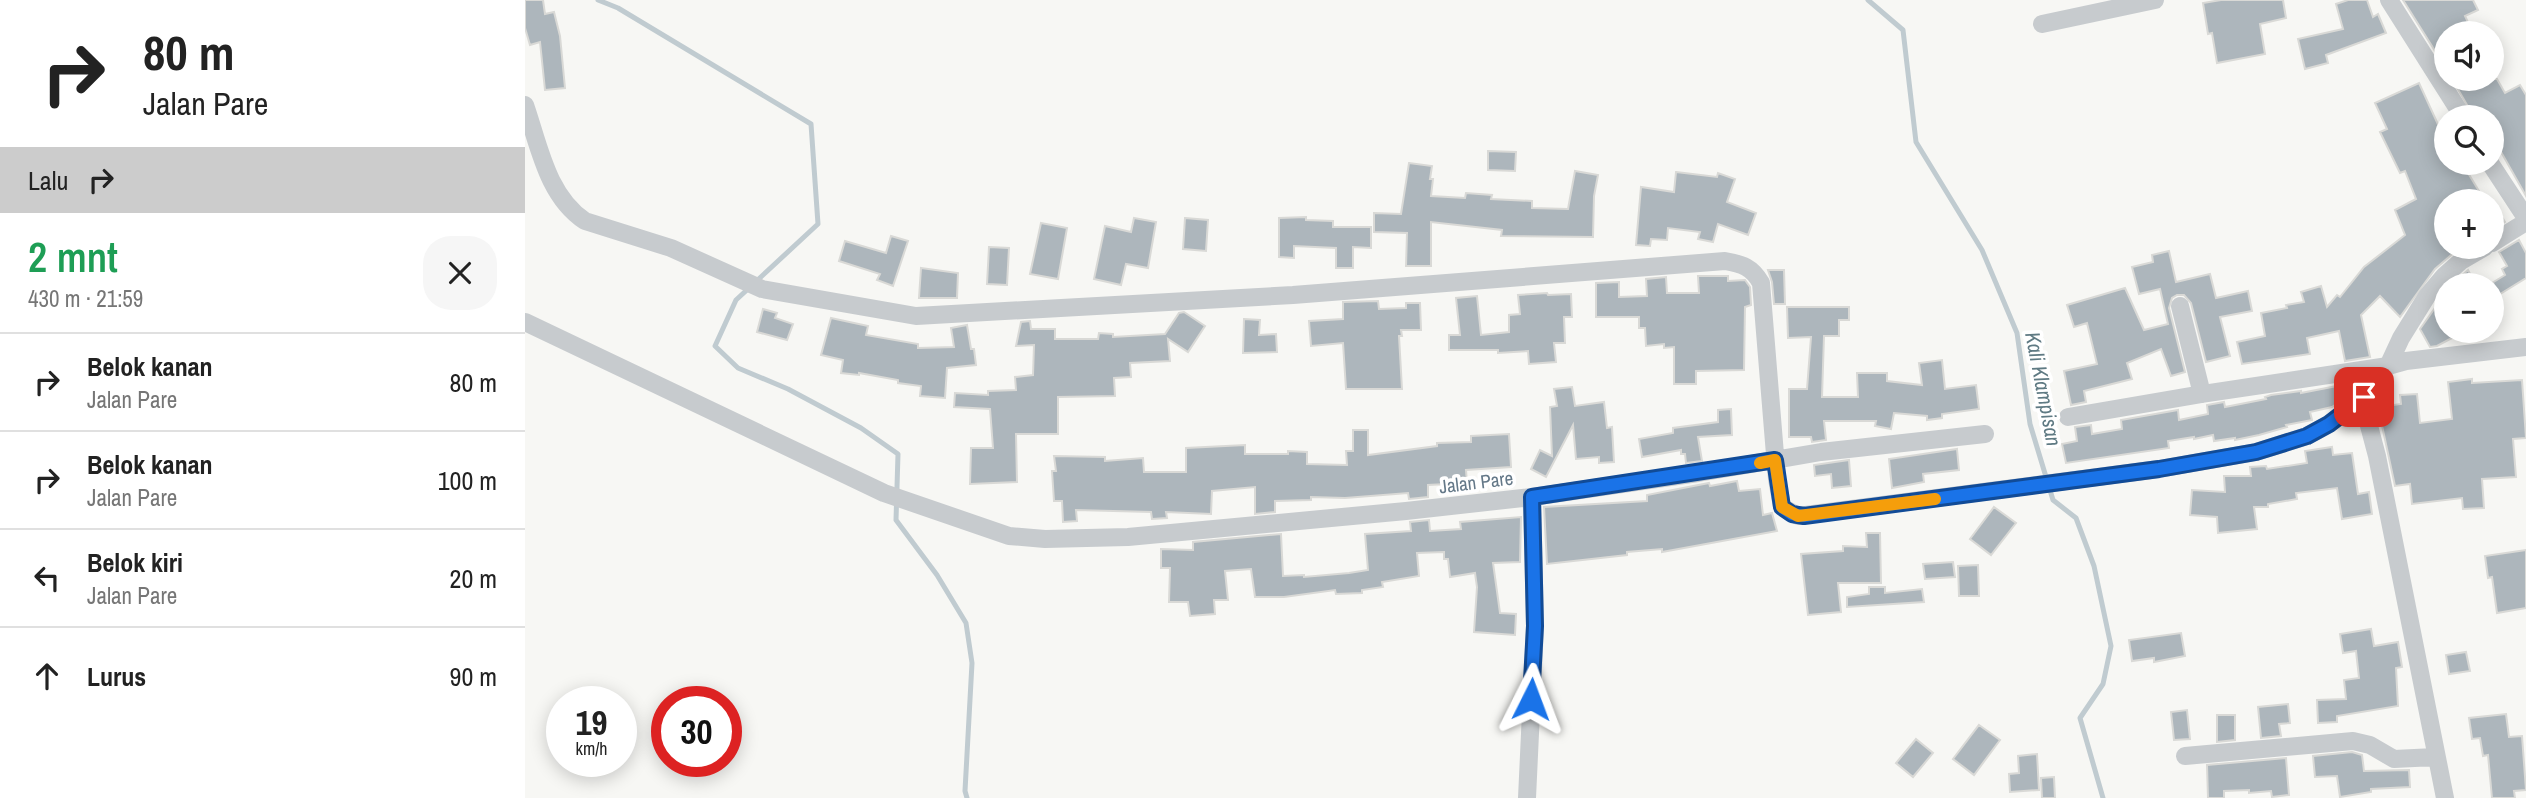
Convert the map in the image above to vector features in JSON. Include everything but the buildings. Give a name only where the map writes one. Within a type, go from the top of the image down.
[{"type":"street","points":[[2042,24],[2155,0]]},
{"type":"street","points":[[2389,0],[2455,105]]},
{"type":"street","points":[[525,105],[548,173],[573,213],[585,220],[671,248],[762,289],[916,316],[1293,295],[1733,262],[1750,268],[1762,283],[1775,460],[1782,507],[1798,516],[2159,469],[2256,452],[2307,436],[2329,424],[2357,403],[2388,366],[2401,338],[2427,296],[2444,276],[2464,259]]},
{"type":"street","points":[[2498,175],[2526,220],[2504,235]]},
{"type":"street","points":[[2179,306],[2202,394]]},
{"type":"street","name":"Jalan Pare","points":[[525,322],[884,494],[1009,536],[1084,540],[1300,522],[1532,497],[1821,452],[1985,434]]},
{"type":"street","points":[[2068,417],[2406,361],[2526,347]]},
{"type":"street","points":[[2357,403],[2368,422],[2377,456],[2445,798]]},
{"type":"street","points":[[1527,798],[1535,626],[1532,497]]},
{"type":"street","points":[[2185,756],[2353,741],[2370,744],[2393,759],[2435,757]]},
{"type":"waterway","points":[[598,0],[618,8],[811,124],[818,224],[736,300],[715,346],[738,368],[788,389],[861,428],[898,454],[896,520],[937,575],[966,623],[972,663],[965,791],[967,798]]},
{"type":"waterway","name":"Kali Klampisan","points":[[1868,0],[1903,30],[1916,142],[1982,250],[2017,333],[2030,424],[2053,500],[2076,518],[2094,566],[2111,646],[2103,684],[2080,718],[2103,798]]},
{"type":"slow traffic","points":[[1760,463],[1775,460],[1782,507],[1798,516],[1935,499]]},
{"type":"route","points":[[1531,699],[1535,626],[1532,497],[1775,460],[1782,507],[1792,514],[1804,516],[2159,469],[2256,452],[2307,436],[2347,412],[2364,397]]}]
